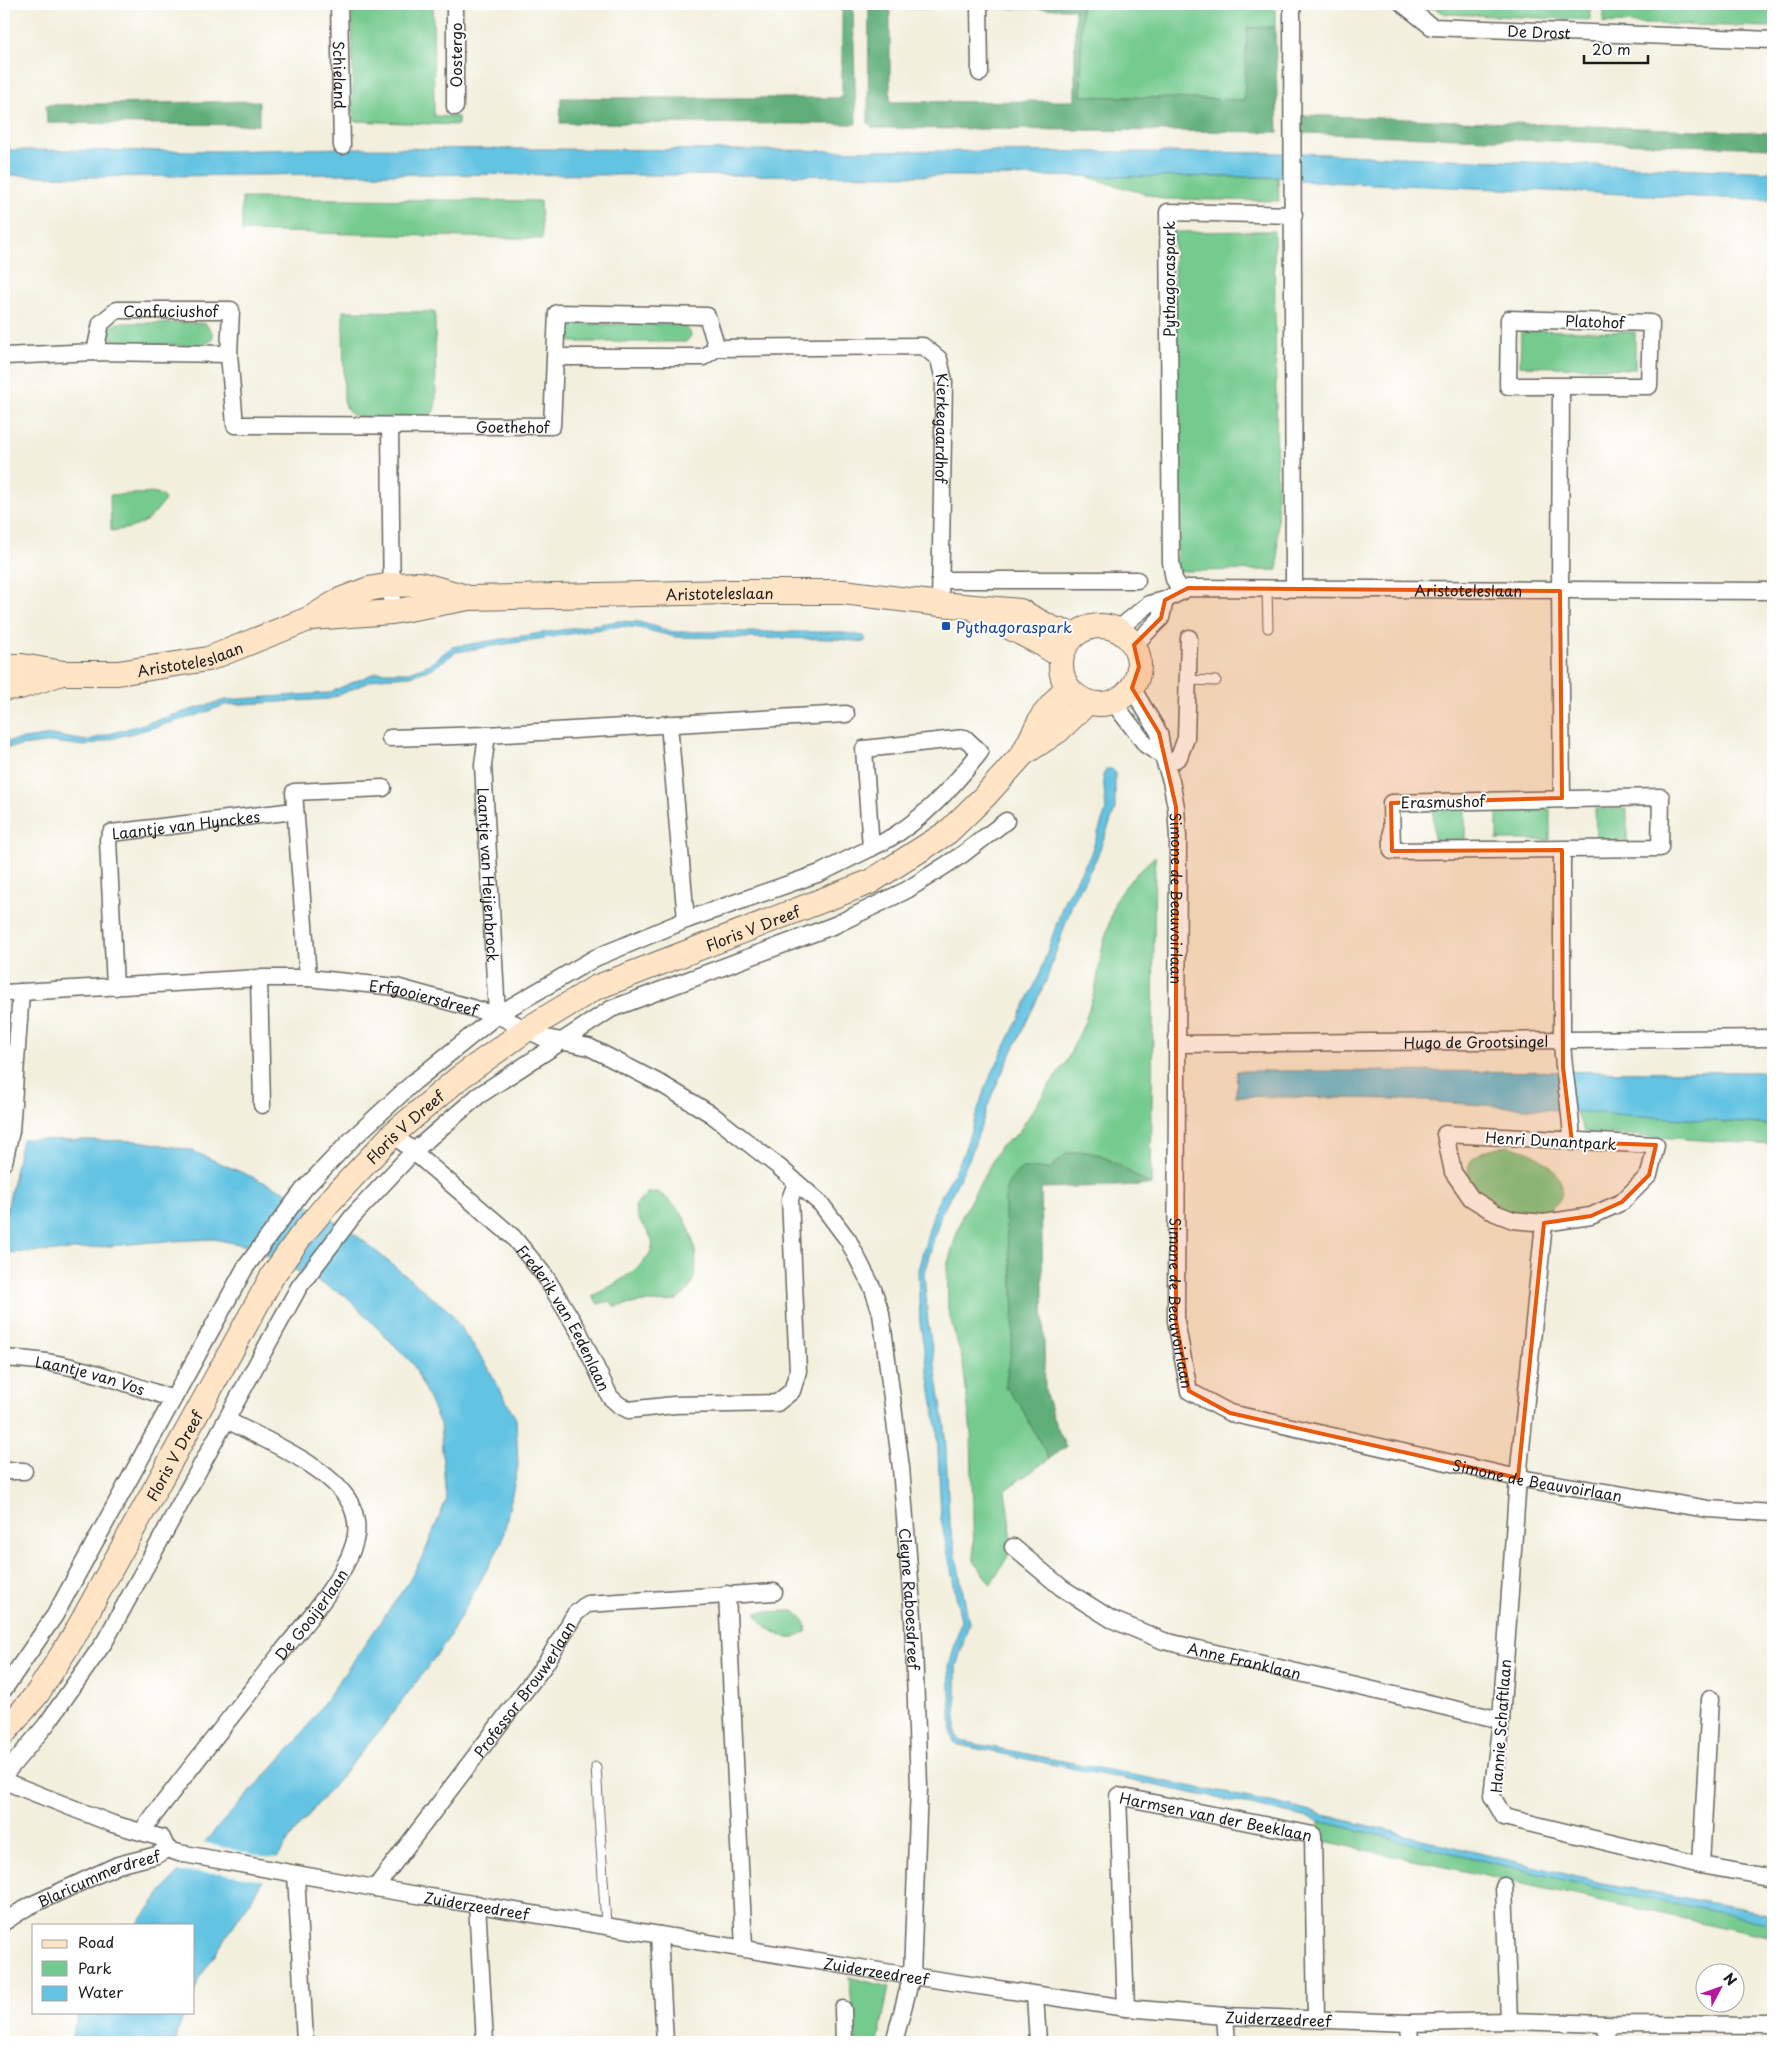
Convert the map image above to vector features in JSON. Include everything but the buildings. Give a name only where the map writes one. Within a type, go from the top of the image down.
[{"type":"street","name":"Schieland","points":[[339,4],[342,146]]},
{"type":"street","name":"Oostergo","points":[[455,4],[455,107]]},
{"type":"street","points":[[979,4],[980,73]]},
{"type":"street","points":[[1292,4],[1294,588]]},
{"type":"street","name":"De Drost","points":[[1403,4],[1432,28],[1773,40]]},
{"type":"street","name":"Pythagoraspark","points":[[1181,591],[1174,579],[1171,562],[1168,212],[1294,215]]},
{"type":"street","name":"Confuciushof","points":[[95,352],[101,324],[117,310],[231,310],[229,354],[235,425]]},
{"type":"street","name":"Goethehof","points":[[235,425],[552,426],[558,313],[707,316],[717,348]]},
{"type":"street","name":"Platohof","points":[[1508,319],[1651,323],[1649,386],[1561,387],[1508,386],[1508,319]]},
{"type":"street","name":"Kierkegaardhof","points":[[556,357],[703,357],[717,348],[922,346],[939,359],[944,380],[940,604]]},
{"type":"street","points":[[4,356],[95,352],[229,354]]},
{"type":"street","points":[[1561,387],[1562,798]]},
{"type":"street","points":[[390,426],[392,612]]},
{"type":"street","points":[[940,580],[1137,580]]},
{"type":"street","name":"Aristoteleslaan","points":[[4,666],[22,666],[63,673],[118,673],[208,659],[311,618],[340,600],[369,589],[391,585],[420,584],[469,598]]},
{"type":"street","name":"Aristoteleslaan","points":[[1125,638],[1149,604],[1165,600],[1188,588],[1773,591]]},
{"type":"street","name":"Aristoteleslaan","points":[[311,618],[392,612],[469,598],[728,592],[843,592],[940,604],[1020,610],[1051,628],[1074,635]]},
{"type":"street","points":[[1125,638],[1161,618],[1165,600]]},
{"type":"street","name":"Aristoteleslaan","points":[[970,607],[1042,644],[1061,656]]},
{"type":"street","points":[[1106,626],[1125,638],[1139,667],[1138,675],[1132,688],[1123,697],[1100,705],[1087,703],[1067,687],[1061,672],[1061,656],[1066,644],[1074,635],[1084,629],[1106,626]]},
{"type":"street","points":[[1113,702],[1146,744],[1164,761],[1179,757],[1186,738],[1189,638]]},
{"type":"street","name":"Aristoteleslaan","points":[[4,688],[20,687],[63,673]]},
{"type":"street","name":"Floris V Dreef","points":[[1023,754],[1042,717],[1067,687]]},
{"type":"street","name":"Simone de Beauvoirlaan","points":[[1132,688],[1159,733],[1176,807],[1178,837],[1176,1321],[1190,1391],[1230,1413],[1518,1478],[1708,1509],[1773,1513]]},
{"type":"street","name":"Floris V Dreef","points":[[4,1733],[37,1694],[74,1636],[273,1275],[300,1237],[330,1201],[392,1134],[459,1078],[526,1030],[595,988],[870,882],[948,832],[984,797],[1023,754],[1058,731],[1087,703]]},
{"type":"street","points":[[390,738],[846,714]]},
{"type":"street","points":[[669,724],[686,920]]},
{"type":"street","name":"Laantje van Heijenbrock","points":[[487,734],[482,765],[497,1015]]},
{"type":"street","name":"Floris V Dreef","points":[[4,1689],[55,1615],[245,1268],[304,1190],[352,1139],[414,1082],[497,1015],[596,958],[686,920],[812,876],[891,840],[935,804],[980,752],[965,738],[864,749],[871,848]]},
{"type":"street","points":[[308,978],[294,792],[383,788]]},
{"type":"street","name":"Erasmushof","points":[[1661,797],[1660,848],[1562,850],[1392,851],[1391,803],[1661,797]]},
{"type":"street","name":"Laantje van Hynckes","points":[[115,987],[108,840],[111,833],[294,811]]},
{"type":"street","name":"Floris V Dreef","points":[[4,1775],[46,1725],[105,1641],[299,1287],[353,1216],[414,1151],[478,1096],[611,1009],[835,924],[907,890],[963,854],[1006,821]]},
{"type":"street","points":[[1562,850],[1562,1039],[1563,1067],[1571,1116],[1572,1142]]},
{"type":"street","points":[[259,978],[262,1105]]},
{"type":"street","name":"Erfgooiersdreef","points":[[4,993],[259,978],[308,978],[396,987],[497,1015],[542,1037],[589,1047],[663,1085],[711,1114],[779,1167],[796,1183]]},
{"type":"street","points":[[4,1162],[11,1131],[21,992]]},
{"type":"street","name":"Hugo de Grootsingel","points":[[1177,1044],[1773,1038]]},
{"type":"street","name":"Frederik van Eedenlaan","points":[[392,1134],[513,1237],[545,1276],[569,1314],[610,1397],[619,1405],[630,1410],[674,1405],[777,1403],[792,1391],[798,1372],[790,1199],[796,1183]]},
{"type":"street","name":"Henri Dunantpark","points":[[1444,1134],[1572,1142],[1656,1145],[1649,1175],[1622,1202],[1591,1216],[1544,1223],[1513,1220],[1494,1213],[1471,1198],[1453,1172],[1444,1134]]},
{"type":"street","name":"Cleyne Raboesdreef","points":[[796,1183],[822,1204],[848,1240],[873,1289],[882,1313],[901,1468],[913,1617],[919,1787],[912,1975],[894,2042]]},
{"type":"street","points":[[1518,1478],[1544,1223]]},
{"type":"street","name":"Laantje van Vos","points":[[4,1358],[47,1362],[76,1368],[174,1400]]},
{"type":"street","name":"De Gooijerlaan","points":[[142,1832],[324,1598],[350,1555],[355,1541],[357,1529],[353,1509],[340,1488],[330,1478],[304,1461],[227,1420]]},
{"type":"street","points":[[4,1471],[24,1471]]},
{"type":"street","name":"Hannie Schaftlaan","points":[[1518,1478],[1501,1720],[1492,1796],[1504,1817],[1701,1865],[1773,1878]]},
{"type":"street","name":"Anne Franklaan","points":[[1013,1547],[1062,1588],[1111,1619],[1164,1641],[1501,1720]]},
{"type":"street","name":"Professor Brouwerlaan","points":[[376,1888],[546,1663],[576,1614],[587,1604],[774,1592]]},
{"type":"street","points":[[727,1594],[744,1948]]},
{"type":"street","points":[[1701,1865],[1710,1699]]},
{"type":"street","name":"Zuiderzeedreef","points":[[4,1781],[113,1824],[162,1838],[173,1851],[376,1888],[1035,1995],[1126,2008],[1225,2016],[1410,2023],[1509,2021],[1606,2024],[1773,2025]]},
{"type":"street","name":"Harmsen van der Beeklaan","points":[[1126,2008],[1118,1796],[1313,1835],[1316,2019]]},
{"type":"street","name":"Blaricummerdreef","points":[[4,1922],[27,1907],[118,1865],[173,1851]]},
{"type":"street","points":[[296,1874],[305,2042]]},
{"type":"street","points":[[1504,1886],[1509,2021]]},
{"type":"street","points":[[477,1904],[485,2042]]},
{"type":"street","points":[[659,1934],[665,2042]]},
{"type":"street","points":[[1035,1995],[1038,2042]]},
{"type":"street","points":[[843,2009],[844,2042]]},
{"type":"street","points":[[1225,2016],[1227,2042]]},
{"type":"street","points":[[1410,2023],[1410,2042]]},
{"type":"street","points":[[1606,2024],[1607,2042]]},
{"type":"lane","points":[[1267,588],[1268,628]]},
{"type":"lane","points":[[1188,680],[1216,681]]},
{"type":"lane","points":[[596,1767],[606,1925]]},
{"type":"highlighted area","points":[[1188,588],[1560,591],[1562,798],[1391,803],[1392,851],[1562,850],[1563,1067],[1572,1142],[1656,1145],[1649,1175],[1622,1202],[1591,1216],[1544,1223],[1518,1478],[1230,1413],[1189,1391],[1176,1321],[1176,807],[1159,733],[1132,688],[1139,667],[1134,645],[1161,618],[1165,600]]},
{"type":"green space","points":[[352,4],[433,4],[434,116],[458,117],[458,125],[353,121]]},
{"type":"green space","points":[[842,4],[853,4],[856,124],[560,123],[561,98],[842,98]]},
{"type":"green space","points":[[869,4],[955,4],[955,7],[890,9],[890,102],[1075,101],[1075,9],[998,8],[999,4],[1081,4],[1081,96],[1244,100],[1247,28],[1275,27],[1278,132],[873,128],[868,123]]},
{"type":"green space","points":[[1081,4],[1275,4],[1275,27],[1247,28],[1245,100],[1081,96]]},
{"type":"green space","points":[[1424,4],[1590,4],[1590,20],[1446,14]]},
{"type":"green space","points":[[1605,4],[1771,4],[1771,27],[1603,23]]},
{"type":"green space","points":[[259,101],[259,125],[47,123],[46,105]]},
{"type":"green space","points":[[1302,115],[1773,133],[1773,148],[1301,133]]},
{"type":"green space","points":[[1084,176],[1278,177],[1279,201],[1163,199]]},
{"type":"green space","points":[[242,198],[540,201],[542,239],[242,231]]},
{"type":"green space","points":[[1274,231],[1278,570],[1177,571],[1174,232]]},
{"type":"green space","points":[[343,311],[435,312],[436,403],[433,413],[427,417],[357,417],[349,412],[344,403]]},
{"type":"green space","points":[[117,323],[199,323],[206,324],[213,334],[212,340],[202,346],[120,343],[112,339],[109,334],[110,328]]},
{"type":"green space","points":[[574,324],[677,324],[688,329],[691,336],[686,342],[571,342],[567,337],[566,331]]},
{"type":"green space","points":[[1521,330],[1635,332],[1635,369],[1520,366]]},
{"type":"green space","points":[[157,493],[165,500],[147,520],[136,526],[111,531],[110,495]]},
{"type":"green space","points":[[1433,808],[1465,808],[1465,840],[1434,840]]},
{"type":"green space","points":[[1497,809],[1550,809],[1550,840],[1497,840]]},
{"type":"green space","points":[[1595,809],[1627,809],[1627,841],[1596,841]]},
{"type":"green space","points":[[1155,856],[1151,1185],[1101,1155],[1057,1161],[1051,1169],[1022,1168],[1006,1214],[1014,1323],[1012,1353],[1005,1386],[1020,1405],[1049,1459],[1005,1490],[1013,1547],[991,1585],[974,1561],[971,1433],[963,1363],[948,1310],[947,1266],[962,1216],[1000,1147],[1018,1133],[1065,1064],[1084,1024],[1096,986],[1102,949],[1116,898],[1133,877]]},
{"type":"green space","points":[[1576,1111],[1773,1125],[1773,1145],[1584,1132]]},
{"type":"green space","points":[[1508,1146],[1537,1156],[1557,1174],[1562,1190],[1560,1198],[1555,1205],[1545,1211],[1534,1214],[1522,1214],[1498,1207],[1478,1193],[1468,1174],[1468,1167],[1472,1160],[1484,1152]]},
{"type":"green space","points":[[1082,1151],[1101,1155],[1151,1185],[1041,1188],[1045,1390],[1053,1418],[1066,1447],[1049,1459],[1020,1405],[1005,1386],[1014,1314],[1005,1213],[1006,1189],[1008,1183],[1022,1168],[1051,1169],[1066,1154]]},
{"type":"green space","points":[[658,1192],[679,1210],[691,1234],[696,1259],[692,1283],[686,1293],[672,1301],[634,1303],[615,1307],[610,1301],[598,1304],[592,1296],[620,1281],[640,1265],[652,1249],[652,1241],[638,1217],[635,1206],[647,1193]]},
{"type":"green space","points":[[794,1611],[800,1615],[806,1625],[806,1632],[795,1637],[783,1636],[771,1630],[755,1612]]},
{"type":"green space","points":[[1320,1821],[1601,1889],[1773,1920],[1773,1938],[1329,1842],[1320,1842]]},
{"type":"green space","points":[[849,1977],[889,1987],[878,2042],[856,2042]]},
{"type":"water","points":[[343,148],[1301,153],[1773,172],[1773,200],[1300,181],[1278,177],[342,174],[81,177],[4,175],[4,150],[224,151]]},
{"type":"water","points":[[619,621],[639,622],[674,632],[837,632],[864,636],[866,640],[864,642],[837,639],[676,637],[639,628],[620,626],[456,652],[433,668],[411,676],[378,678],[329,699],[225,705],[195,716],[85,746],[53,742],[4,748],[4,742],[52,735],[86,741],[225,700],[328,693],[377,672],[410,672],[430,664],[452,647]]},
{"type":"water","points":[[1106,769],[1112,769],[1115,772],[1115,810],[1096,859],[1072,904],[1046,981],[993,1092],[970,1157],[941,1215],[924,1273],[928,1323],[945,1427],[949,1520],[969,1623],[956,1667],[956,1735],[961,1741],[1275,1803],[1602,1883],[1773,1914],[1773,1923],[1601,1889],[1274,1810],[959,1745],[954,1742],[952,1736],[949,1667],[961,1621],[941,1519],[937,1428],[920,1323],[918,1270],[935,1208],[963,1155],[985,1088],[1039,976],[1065,899],[1090,856],[1106,810],[1103,775]]},
{"type":"water","points":[[1237,1071],[1773,1072],[1773,1125],[1395,1099],[1236,1096]]},
{"type":"water","points":[[22,1139],[139,1141],[190,1150],[289,1193],[356,1235],[449,1311],[486,1364],[516,1419],[518,1466],[502,1542],[445,1644],[380,1730],[293,1834],[201,1976],[195,1990],[195,1924],[138,1924],[155,1900],[216,1829],[297,1741],[408,1583],[425,1552],[446,1500],[440,1424],[413,1364],[346,1296],[248,1246],[214,1239],[151,1242],[59,1251],[4,1253],[4,1225]]},
{"type":"water","points":[[78,2014],[184,2014],[176,2042],[70,2042]]},
{"type":"pier","points":[[202,1842],[264,1857],[280,1858],[266,1881],[221,1873],[175,1872]]},
{"type":"place","name":"Pythagoraspark","points":[[946,626]]}]
